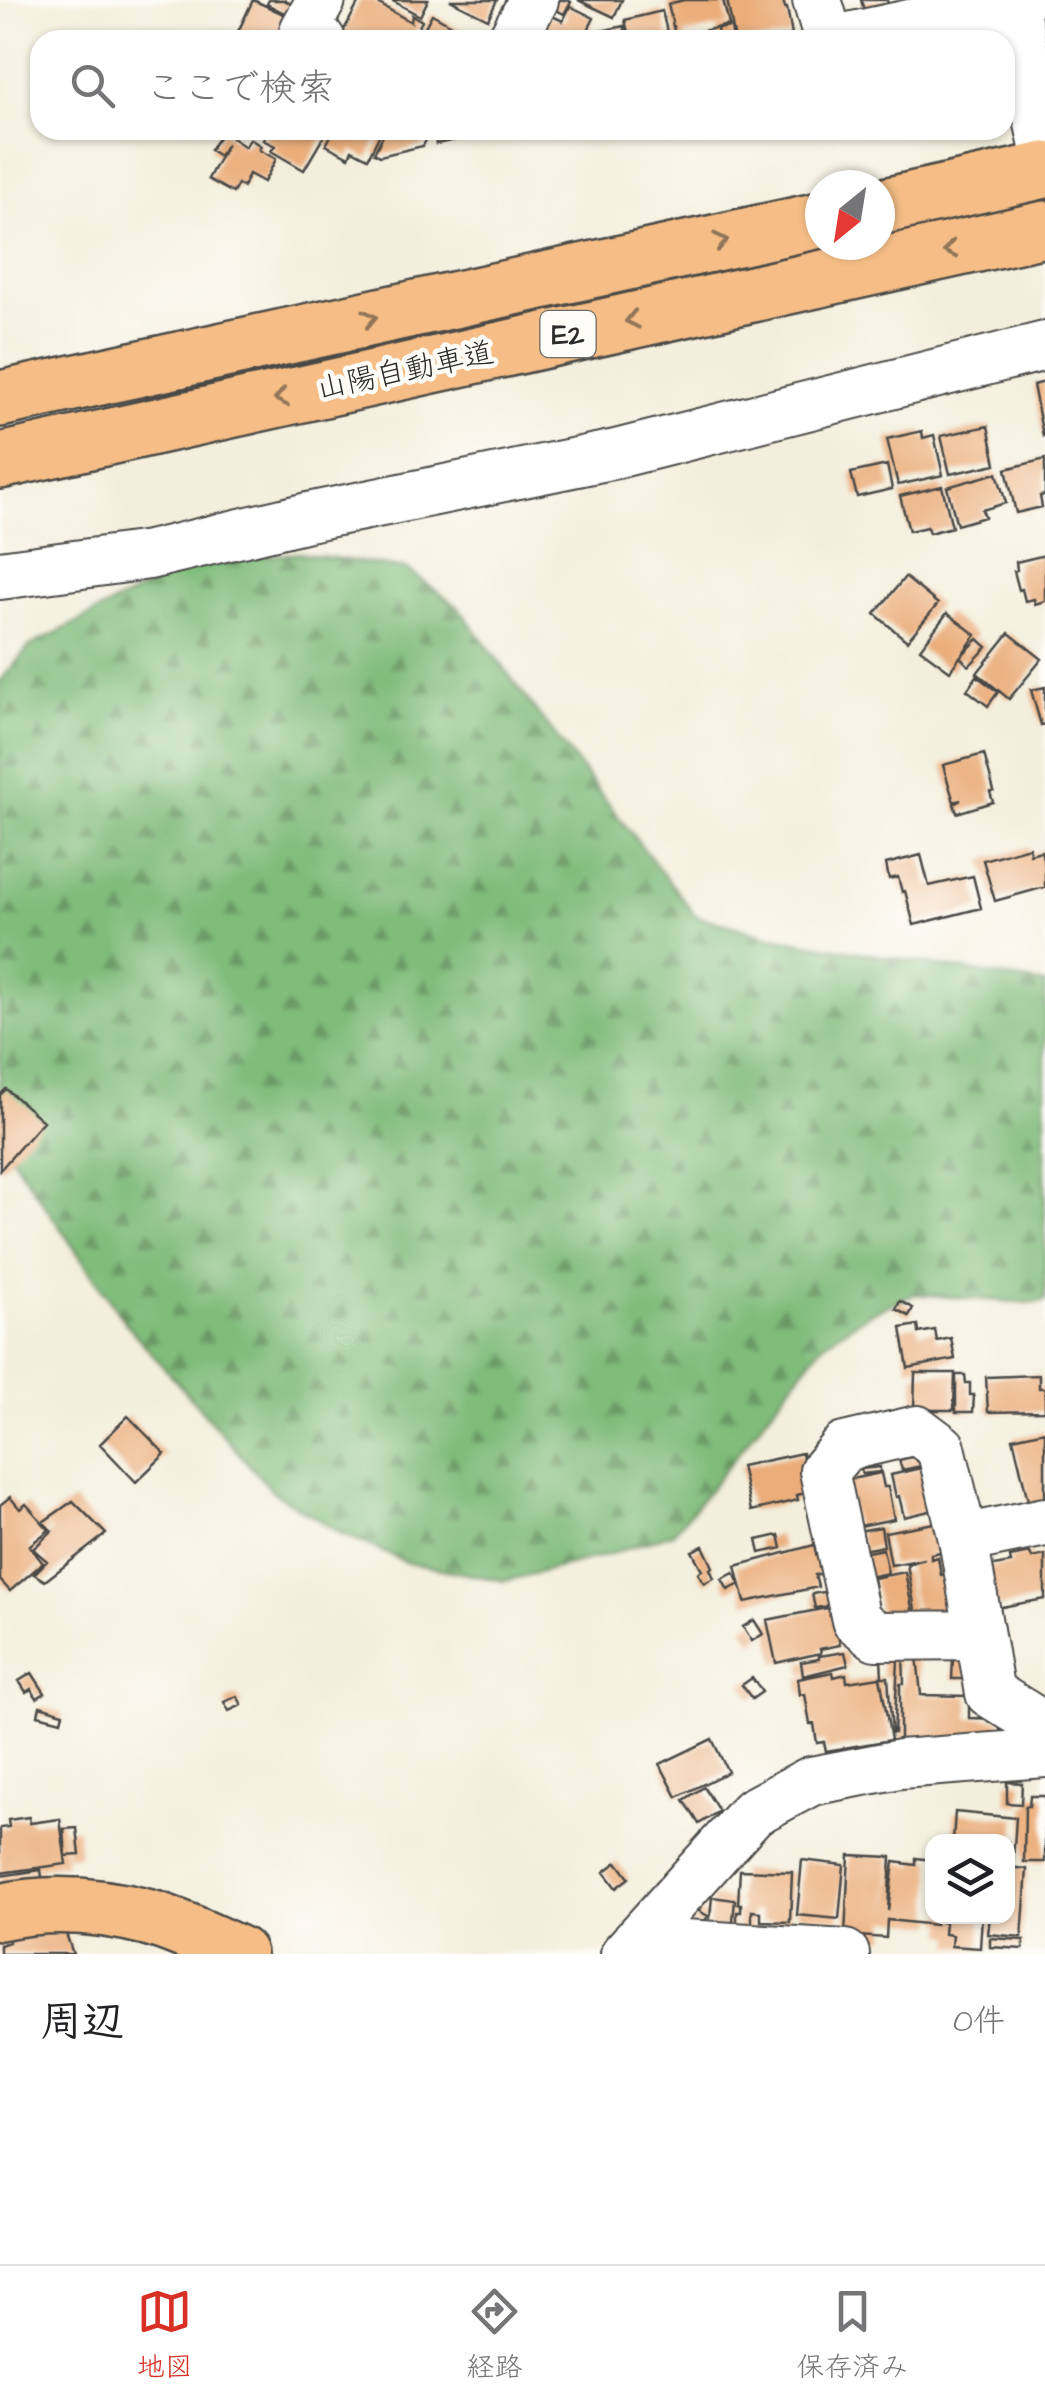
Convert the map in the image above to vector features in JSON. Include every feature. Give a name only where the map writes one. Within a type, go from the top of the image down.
[{"type":"main road","points":[[895,203],[1045,170]]},
{"type":"main road","name":"山陽自動車道","points":[[15,396],[805,223]]},
{"type":"main road","name":"山陽自動車道","points":[[1,461],[1045,229]]},
{"type":"main road","points":[[0,1912],[84,1905],[152,1919],[238,1954]]},
{"type":"street","points":[[304,30],[321,0]]},
{"type":"street","points":[[518,30],[534,0]]},
{"type":"street","points":[[817,0],[828,30]]},
{"type":"street","points":[[879,30],[1017,1],[1045,152]]},
{"type":"street","points":[[0,575],[149,555],[308,517],[616,454],[1045,346]]},
{"type":"street","points":[[979,1635],[876,1636],[856,1620],[824,1471],[844,1447],[917,1430],[941,1448],[963,1538],[990,1693],[1045,1727]]},
{"type":"street","points":[[963,1538],[1045,1522]]},
{"type":"street","points":[[630,1947],[752,1812],[811,1781],[900,1764],[1045,1753]]},
{"type":"street","points":[[630,1947],[845,1954]]},
{"type":"green space","points":[[299,553],[407,569],[458,607],[696,916],[772,937],[1045,984],[1045,1301],[1025,1303],[915,1294],[868,1314],[822,1345],[673,1533],[604,1556],[505,1581],[408,1563],[338,1532],[273,1492],[127,1325],[0,1140],[0,681],[30,646],[196,562]]},
{"type":"building","points":[[253,0],[288,16],[281,30],[239,30]]},
{"type":"building","points":[[269,0],[284,0],[297,7],[292,17],[267,4]]},
{"type":"building","points":[[360,0],[372,0],[411,22],[412,15],[422,21],[417,30],[344,30]]},
{"type":"building","points":[[391,0],[428,0],[420,16]]},
{"type":"building","points":[[450,0],[497,0],[488,19]]},
{"type":"building","points":[[553,0],[571,2],[564,14],[549,6]]},
{"type":"building","points":[[578,0],[622,0],[614,17]]},
{"type":"building","points":[[723,0],[729,25],[674,30],[668,4]]},
{"type":"building","points":[[727,0],[783,0],[787,8],[791,30],[733,30]]},
{"type":"building","points":[[861,0],[887,0],[890,10],[866,17]]},
{"type":"building","points":[[570,6],[594,18],[588,30],[542,30],[550,15],[563,21]]},
{"type":"building","points":[[662,11],[667,30],[628,30],[625,20]]},
{"type":"building","points":[[432,14],[460,30],[423,30]]},
{"type":"building","points":[[217,140],[235,140],[245,147],[252,140],[261,146],[259,150],[276,159],[264,182],[249,174],[243,187],[238,184],[233,193],[208,179],[227,144],[219,156],[210,150]]},
{"type":"building","points":[[263,140],[322,140],[304,170],[271,151],[275,146]]},
{"type":"building","points":[[329,140],[377,140],[368,158],[352,150],[349,157],[326,145]]},
{"type":"building","points":[[381,140],[426,140],[423,146],[380,156],[374,153]]},
{"type":"building","points":[[1045,382],[1045,435],[1043,436],[1033,385]]},
{"type":"building","points":[[988,426],[996,464],[950,474],[941,436]]},
{"type":"building","points":[[922,431],[923,438],[934,435],[943,475],[898,485],[887,439]]},
{"type":"building","points":[[1045,459],[1042,507],[1016,513],[1006,469]]},
{"type":"building","points":[[887,465],[892,489],[857,497],[851,473]]},
{"type":"building","points":[[997,473],[1006,503],[982,510],[985,517],[957,525],[947,487]]},
{"type":"building","points":[[942,486],[952,527],[929,533],[927,527],[909,531],[900,496]]},
{"type":"building","points":[[1045,555],[1045,601],[1025,601],[1014,571],[1016,562]]},
{"type":"building","points":[[905,577],[938,604],[907,641],[875,614]]},
{"type":"building","points":[[947,613],[976,635],[950,671],[920,649]]},
{"type":"building","points":[[1009,633],[1042,659],[1009,699],[977,673]]},
{"type":"building","points":[[978,639],[987,647],[969,666],[960,657]]},
{"type":"building","points":[[977,676],[998,692],[988,706],[967,690]]},
{"type":"building","points":[[1045,687],[1045,724],[1041,725],[1031,690]]},
{"type":"building","points":[[984,754],[994,791],[990,792],[993,802],[957,813],[954,804],[961,800],[954,802],[943,765]]},
{"type":"building","points":[[1029,847],[1030,854],[1041,851],[1045,887],[995,901],[983,860]]},
{"type":"building","points":[[921,855],[929,886],[973,876],[981,908],[914,925],[905,891],[902,892],[898,877],[889,879],[886,864]]},
{"type":"building","points":[[6,1089],[43,1121],[0,1170],[0,1095]]},
{"type":"building","points":[[900,1301],[913,1308],[909,1316],[896,1309]]},
{"type":"building","points":[[918,1325],[919,1333],[935,1330],[937,1341],[951,1338],[955,1359],[908,1368],[901,1328]]},
{"type":"building","points":[[915,1373],[955,1373],[954,1410],[914,1410]]},
{"type":"building","points":[[956,1375],[965,1375],[966,1383],[970,1383],[973,1412],[956,1412]]},
{"type":"building","points":[[1039,1375],[1039,1388],[1045,1388],[1045,1411],[988,1412],[986,1377]]},
{"type":"building","points":[[128,1416],[165,1454],[136,1482],[100,1444]]},
{"type":"building","points":[[1045,1431],[1045,1506],[1030,1509],[1013,1438]]},
{"type":"building","points":[[802,1453],[810,1492],[797,1495],[798,1500],[751,1511],[741,1466]]},
{"type":"building","points":[[924,1454],[926,1465],[902,1470],[899,1460]]},
{"type":"building","points":[[880,1467],[880,1472],[862,1474],[861,1469]]},
{"type":"building","points":[[925,1467],[934,1510],[904,1517],[891,1475]]},
{"type":"building","points":[[881,1473],[894,1519],[855,1527],[846,1480]]},
{"type":"building","points":[[10,1497],[20,1509],[26,1504],[49,1530],[29,1546],[43,1563],[10,1591],[0,1580],[0,1505]]},
{"type":"building","points":[[73,1501],[106,1534],[45,1581],[34,1574],[47,1561],[33,1549],[52,1531],[43,1522]]},
{"type":"building","points":[[940,1522],[945,1551],[931,1554],[931,1559],[938,1557],[941,1575],[951,1572],[960,1612],[916,1615],[907,1564],[925,1559],[891,1565],[885,1532]]},
{"type":"building","points":[[881,1527],[884,1546],[862,1550],[858,1531]]},
{"type":"building","points":[[779,1535],[782,1548],[760,1553],[757,1540]]},
{"type":"building","points":[[814,1545],[821,1574],[815,1575],[818,1587],[745,1602],[736,1566]]},
{"type":"building","points":[[703,1546],[714,1578],[704,1583],[692,1551]]},
{"type":"building","points":[[883,1549],[888,1573],[868,1577],[863,1553]]},
{"type":"building","points":[[1030,1553],[1032,1558],[1045,1555],[1045,1599],[996,1608],[988,1567],[1011,1563],[1010,1557]]},
{"type":"building","points":[[905,1572],[913,1613],[880,1619],[873,1578]]},
{"type":"building","points":[[734,1573],[740,1584],[728,1590],[722,1579]]},
{"type":"building","points":[[835,1590],[837,1605],[815,1608],[812,1594]]},
{"type":"building","points":[[832,1607],[840,1645],[776,1663],[767,1620]]},
{"type":"building","points":[[754,1620],[763,1634],[752,1641],[743,1627]]},
{"type":"building","points":[[845,1652],[848,1665],[803,1676],[801,1662]]},
{"type":"building","points":[[903,1655],[917,1655],[921,1695],[969,1696],[969,1718],[1000,1719],[1000,1740],[900,1739]]},
{"type":"building","points":[[881,1658],[898,1661],[894,1733],[888,1677],[882,1677]]},
{"type":"building","points":[[953,1659],[967,1659],[966,1679],[952,1679]]},
{"type":"building","points":[[833,1672],[834,1677],[846,1674],[847,1682],[880,1677],[891,1740],[826,1751],[824,1742],[817,1743],[798,1679]]},
{"type":"building","points":[[32,1673],[45,1693],[37,1698],[31,1689],[26,1692],[19,1681]]},
{"type":"building","points":[[752,1678],[762,1692],[752,1699],[742,1685]]},
{"type":"building","points":[[237,1696],[242,1705],[229,1711],[224,1702]]},
{"type":"building","points":[[40,1706],[63,1713],[61,1721],[38,1715]]},
{"type":"building","points":[[712,1739],[728,1772],[677,1797],[660,1764]]},
{"type":"building","points":[[1007,1782],[1022,1783],[1021,1804],[1007,1803]]},
{"type":"building","points":[[704,1787],[719,1811],[699,1824],[684,1800]]},
{"type":"building","points":[[1030,1796],[1045,1796],[1045,1862],[1024,1862],[1025,1806],[1029,1806]]},
{"type":"building","points":[[955,1812],[1016,1818],[1015,1834],[953,1834]]},
{"type":"building","points":[[29,1817],[30,1823],[60,1819],[66,1864],[0,1873],[0,1828],[9,1827],[8,1820]]},
{"type":"building","points":[[77,1828],[80,1855],[66,1856],[64,1829]]},
{"type":"building","points":[[849,1855],[891,1857],[888,1911],[894,1862],[916,1865],[916,1858],[925,1859],[925,1924],[887,1920],[886,1938],[845,1935]]},
{"type":"building","points":[[802,1860],[844,1865],[839,1919],[797,1915]]},
{"type":"building","points":[[617,1862],[629,1878],[616,1888],[604,1872]]},
{"type":"building","points":[[1015,1868],[1027,1869],[1022,1937],[988,1934],[989,1924],[1015,1924]]},
{"type":"building","points":[[41,1870],[43,1884],[0,1890],[0,1876]]},
{"type":"building","points":[[740,1870],[792,1872],[790,1922],[761,1921],[761,1912],[752,1911],[752,1932],[737,1932],[737,1912],[741,1912]]},
{"type":"building","points":[[712,1897],[735,1900],[732,1931],[709,1928]]},
{"type":"building","points":[[690,1906],[708,1916],[701,1928],[684,1918]]},
{"type":"building","points":[[62,1922],[73,1954],[0,1954],[0,1945],[9,1942],[6,1932],[20,1927],[24,1937]]},
{"type":"building","points":[[945,1924],[982,1924],[980,1948],[951,1946],[952,1935],[944,1934]]},
{"type":"building","points":[[990,1938],[1024,1940],[1023,1949],[990,1947]]}]
